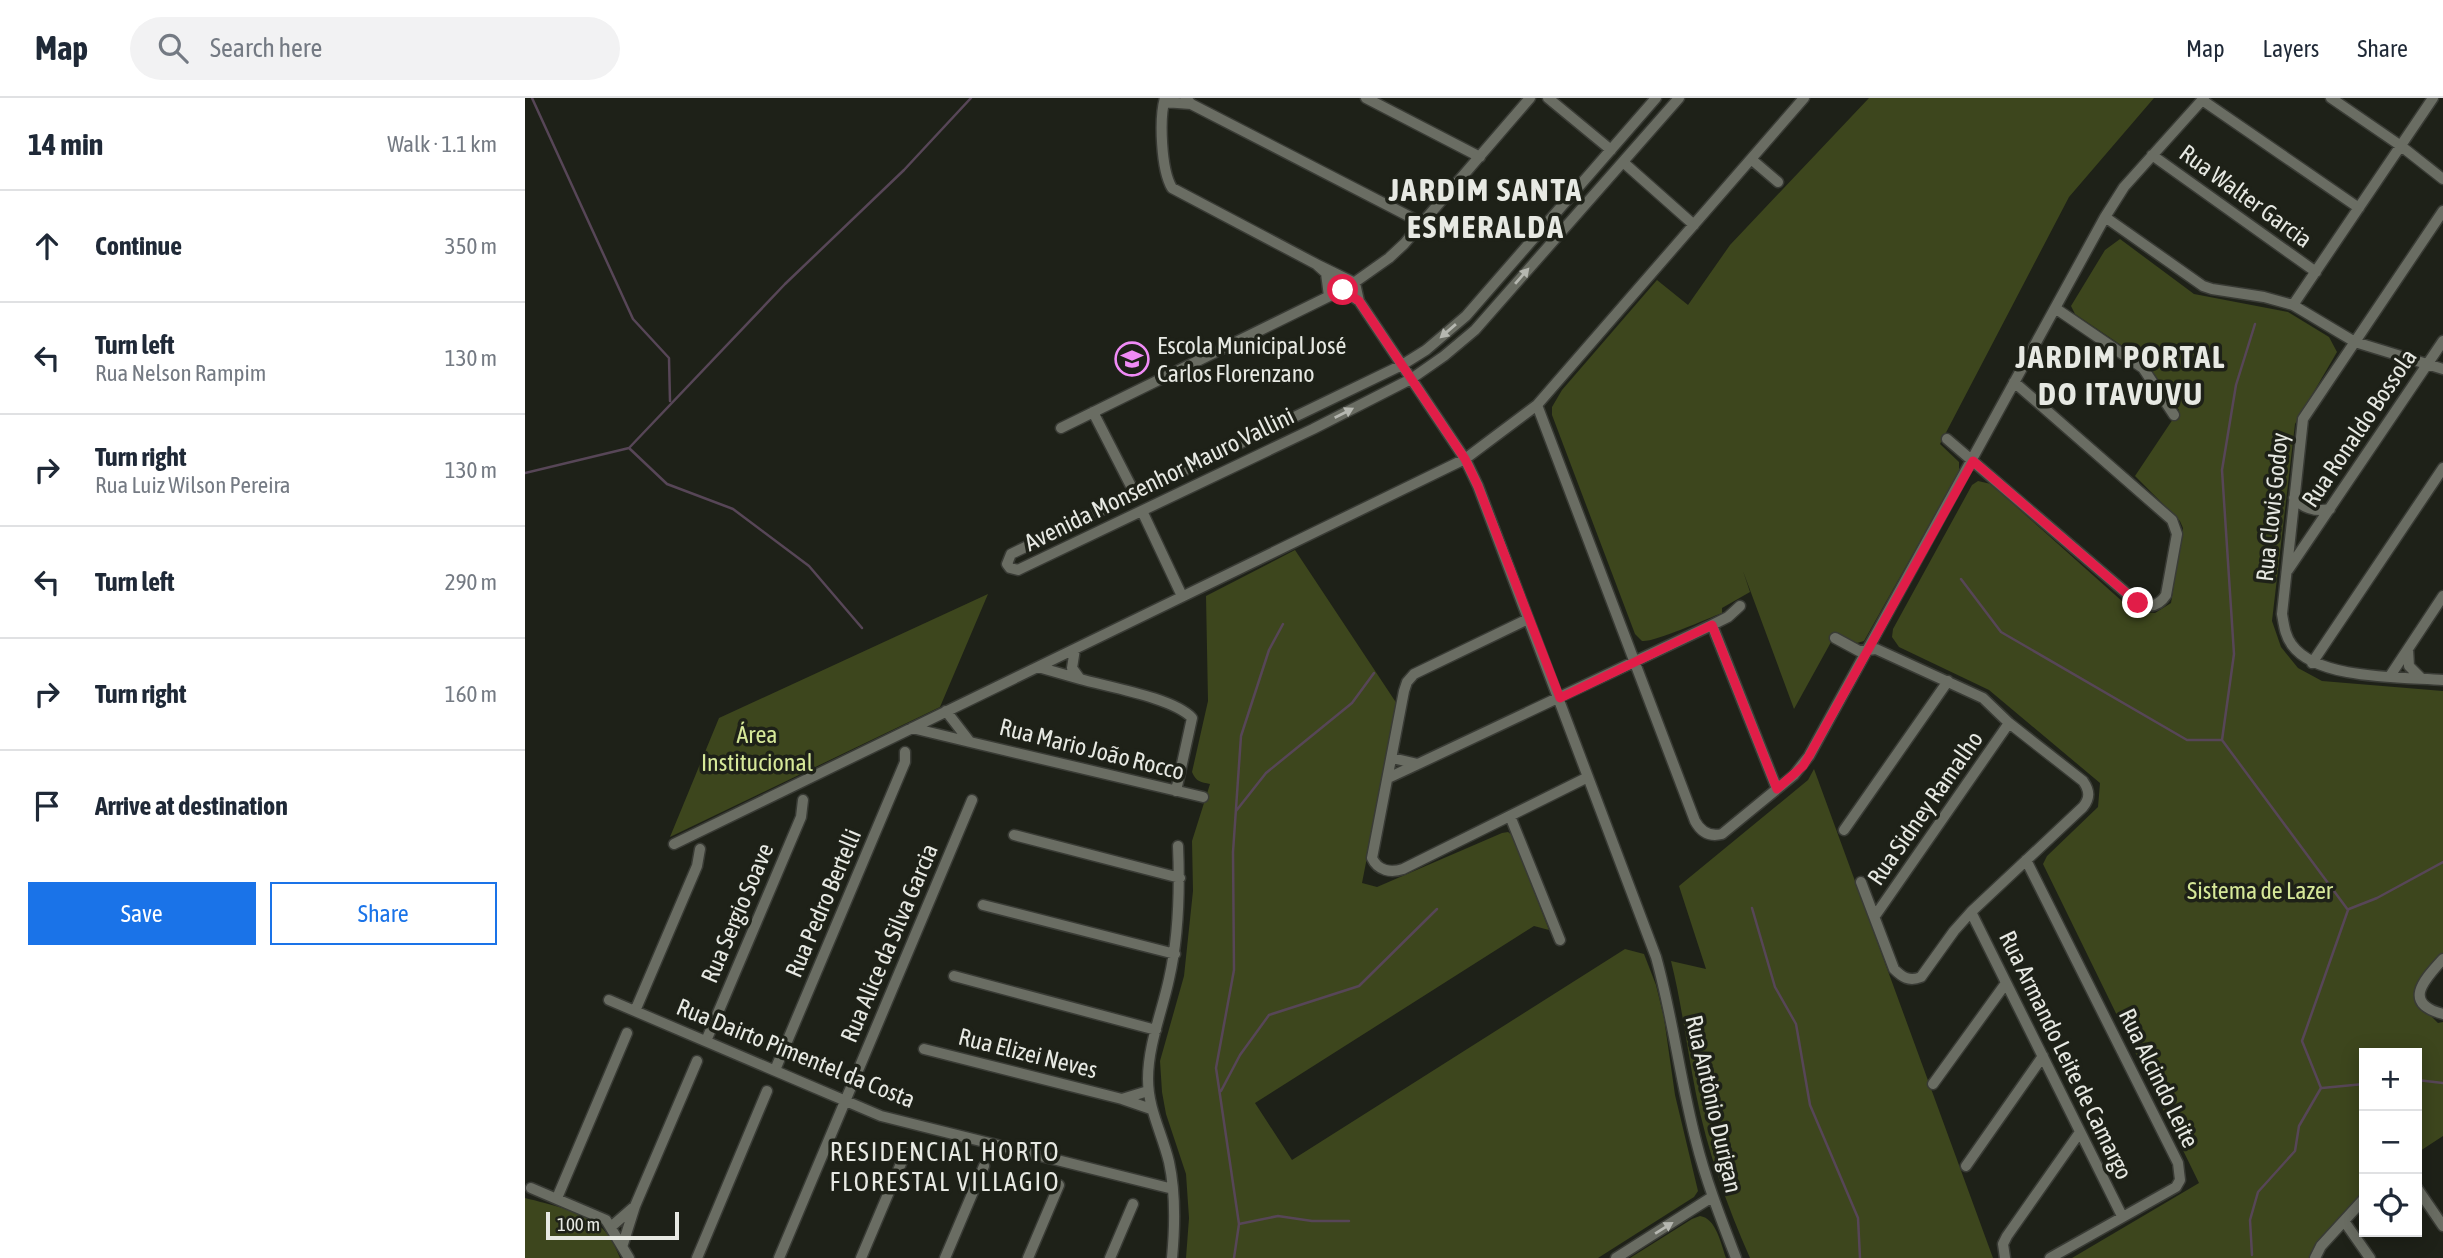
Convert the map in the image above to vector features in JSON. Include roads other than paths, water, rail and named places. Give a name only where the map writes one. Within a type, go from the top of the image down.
[{"type":"street","points":[[1366,98],[1480,157]]},
{"type":"street","points":[[1061,428],[1355,283],[1389,258],[1530,98]]},
{"type":"street","points":[[1548,98],[1611,150]]},
{"type":"street","name":"Avenida Monsenhor Mauro Vallini","points":[[1656,98],[1466,316],[1426,350],[1402,365],[1011,554],[1007,564],[1018,570],[1411,379],[1475,330],[1679,98]]},
{"type":"street","points":[[674,844],[1465,459],[1537,405],[1804,98]]},
{"type":"street","points":[[2331,98],[2401,146],[2443,179]]},
{"type":"street","points":[[2293,305],[2434,98]]},
{"type":"street","points":[[1537,405],[1695,821],[1701,830],[1716,836],[1729,830],[1803,766],[2105,217],[2124,187],[2203,99],[2359,208]]},
{"type":"street","points":[[1355,283],[1175,191],[1169,183],[1161,131],[1161,113],[1165,100],[1189,101],[1422,223]]},
{"type":"street","name":"Rua Walter Garcia","points":[[2152,155],[2316,272]]},
{"type":"street","points":[[1751,159],[1778,182]]},
{"type":"street","points":[[1623,162],[1694,225]]},
{"type":"street","name":"Rua Clovis Godoy","points":[[2312,663],[2292,645],[2285,632],[2282,614],[2303,419],[2443,211]]},
{"type":"street","points":[[2105,217],[2203,286],[2293,305],[2355,342],[2427,365],[2443,367],[2439,356],[2441,344]]},
{"type":"street","points":[[1316,264],[1359,301]]},
{"type":"street","points":[[1326,273],[1329,296]]},
{"type":"street","points":[[1355,283],[1359,301]]},
{"type":"street","name":"Rua Antônio Durigan","points":[[1359,301],[1465,459],[1478,486],[1656,957],[1669,1004],[1690,1119],[1712,1197],[1736,1258]]},
{"type":"street","points":[[2055,308],[2143,368],[2174,415]]},
{"type":"street","name":"Rua Ronaldo Bossola","points":[[2287,573],[2441,344]]},
{"type":"street","points":[[2403,357],[2413,370],[2414,384]]},
{"type":"street","points":[[1947,439],[2138,603],[2151,606],[2162,601],[2166,595],[2177,534],[2172,520],[2014,382]]},
{"type":"street","points":[[1093,412],[1135,495]]},
{"type":"street","points":[[2443,468],[2312,663],[2336,671],[2443,680]]},
{"type":"street","points":[[2294,499],[2308,508],[2319,511],[2330,509]]},
{"type":"street","points":[[1142,511],[1182,596]]},
{"type":"street","points":[[2390,676],[2441,603]]},
{"type":"street","points":[[1388,778],[1712,625],[1728,617],[1740,606]]},
{"type":"street","points":[[1528,619],[1410,678],[1404,691],[1372,852],[1374,863],[1384,870],[1396,872],[1588,777]]},
{"type":"street","points":[[1712,625],[1777,789]]},
{"type":"street","points":[[1835,638],[1859,651],[1876,649],[1983,698],[2009,723],[2083,781],[2089,793],[2083,807],[1971,912],[1921,977],[1914,980],[1906,979],[1894,969],[1861,882]]},
{"type":"street","points":[[1072,668],[1075,649]]},
{"type":"street","points":[[2408,649],[2409,666],[2422,679]]},
{"type":"street","points":[[1062,655],[1080,679]]},
{"type":"street","points":[[1038,667],[1171,704],[1187,712],[1192,718],[1176,791]]},
{"type":"street","points":[[1845,830],[1948,681]]},
{"type":"street","points":[[942,713],[937,727],[952,736]]},
{"type":"street","name":"Rua Mario João Rocco","points":[[942,713],[970,741]]},
{"type":"street","name":"Rua Sidney Ramalho","points":[[1875,916],[2009,723]]},
{"type":"street","name":"Rua Mario João Rocco","points":[[911,728],[1203,797]]},
{"type":"street","name":"Rua Pedro Bertelli","points":[[775,1070],[905,762],[905,752]]},
{"type":"street","points":[[1392,758],[1418,764]]},
{"type":"street","name":"Rua Sergio Soave","points":[[706,1041],[801,817],[803,800]]},
{"type":"street","name":"Rua Alice da Silva Garcia","points":[[779,1258],[972,800]]},
{"type":"street","points":[[1510,816],[1560,940]]},
{"type":"street","points":[[1014,835],[1180,878]]},
{"type":"street","points":[[1172,1258],[1175,1217],[1173,1189],[1148,1091],[1149,1060],[1175,954],[1180,878],[1178,846]]},
{"type":"street","points":[[635,1011],[697,866],[700,849]]},
{"type":"street","name":"Rua Alcindo Leite","points":[[2026,860],[2178,1163],[2180,1180],[2176,1187],[2050,1258]]},
{"type":"street","points":[[983,905],[1175,954]]},
{"type":"street","name":"Rua Armando Leite de Camargo","points":[[1971,912],[2122,1216]]},
{"type":"street","points":[[2443,959],[2421,983],[2419,991],[2421,1001],[2427,1007],[2443,1014]]},
{"type":"street","points":[[954,976],[1156,1030]]},
{"type":"street","points":[[1933,1084],[2006,983]]},
{"type":"street","name":"Rua Dairto Pimentel da Costa","points":[[609,1000],[881,1116],[1173,1189]]},
{"type":"street","points":[[557,1198],[627,1033]]},
{"type":"street","name":"Rua Elizei Neves","points":[[924,1049],[1122,1099],[1151,1109]]},
{"type":"street","points":[[1966,1166],[2043,1056]]},
{"type":"street","points":[[623,1244],[635,1206],[697,1061]]},
{"type":"street","points":[[697,1258],[767,1091]]},
{"type":"street","name":"Rua Elizei Neves","points":[[1122,1099],[1148,1091]]},
{"type":"street","points":[[2005,1258],[2003,1244],[2007,1236],[2080,1132]]},
{"type":"street","points":[[861,1258],[908,1147]]},
{"type":"street","points":[[945,1258],[984,1166]]},
{"type":"street","points":[[1028,1258],[1059,1185]]},
{"type":"street","points":[[531,1188],[600,1216],[611,1226],[629,1258]]},
{"type":"street","points":[[2422,1195],[2443,1226]]},
{"type":"street","points":[[1616,1258],[1712,1197]]},
{"type":"street","points":[[1110,1258],[1133,1204]]},
{"type":"street","points":[[2315,1258],[2321,1246],[2359,1204]]},
{"type":"street","points":[[611,1226],[635,1206]]},
{"type":"street","points":[[2344,1221],[2370,1258]]},
{"type":"waterway","points":[[532,98],[633,319],[669,358],[670,401]]},
{"type":"waterway","points":[[525,473],[629,448],[785,284],[904,170],[971,98]]},
{"type":"waterway","points":[[2222,740],[2234,654],[2222,470],[2236,385],[2255,324]]},
{"type":"waterway","points":[[629,448],[667,484],[733,509],[809,566],[862,628]]},
{"type":"waterway","points":[[1961,579],[2001,632],[2187,740],[2222,740],[2348,910],[2302,1041],[2321,1088],[2299,1126],[2295,1151],[2258,1192],[2250,1220],[2252,1255]]},
{"type":"waterway","points":[[1234,1258],[1239,1224],[1216,1068],[1234,970],[1233,852],[1241,736],[1269,650],[1283,624]]},
{"type":"waterway","points":[[1236,811],[1266,773],[1352,703],[1374,673]]},
{"type":"waterway","points":[[2349,909],[2377,898],[2443,862]]},
{"type":"waterway","points":[[1752,908],[1775,987],[1796,1024],[1810,1105],[1858,1218],[1860,1258]]},
{"type":"waterway","points":[[1221,1091],[1240,1055],[1269,1015],[1359,986],[1437,909]]},
{"type":"waterway","points":[[2422,1081],[2443,1083]]},
{"type":"waterway","points":[[2322,1088],[2359,1084]]},
{"type":"waterway","points":[[1239,1224],[1278,1216],[1312,1221],[1349,1221]]},
{"type":"place","name":"Escola Municipal José Carlos Florenzano","points":[[1132,359]]},
{"type":"district","name":"JARDIM SANTA ESMERALDA","points":[[1486,208]]},
{"type":"district","name":"JARDIM PORTAL DO ITAVUVU","points":[[2121,374]]},
{"type":"district","name":"RESIDENCIAL HORTO FLORESTAL VILLAGIO","points":[[945,1167]]},
{"type":"park label","name":"Área Institucional","points":[[757,748]]},
{"type":"park label","name":"Sistema de Lazer","points":[[2260,890]]}]
